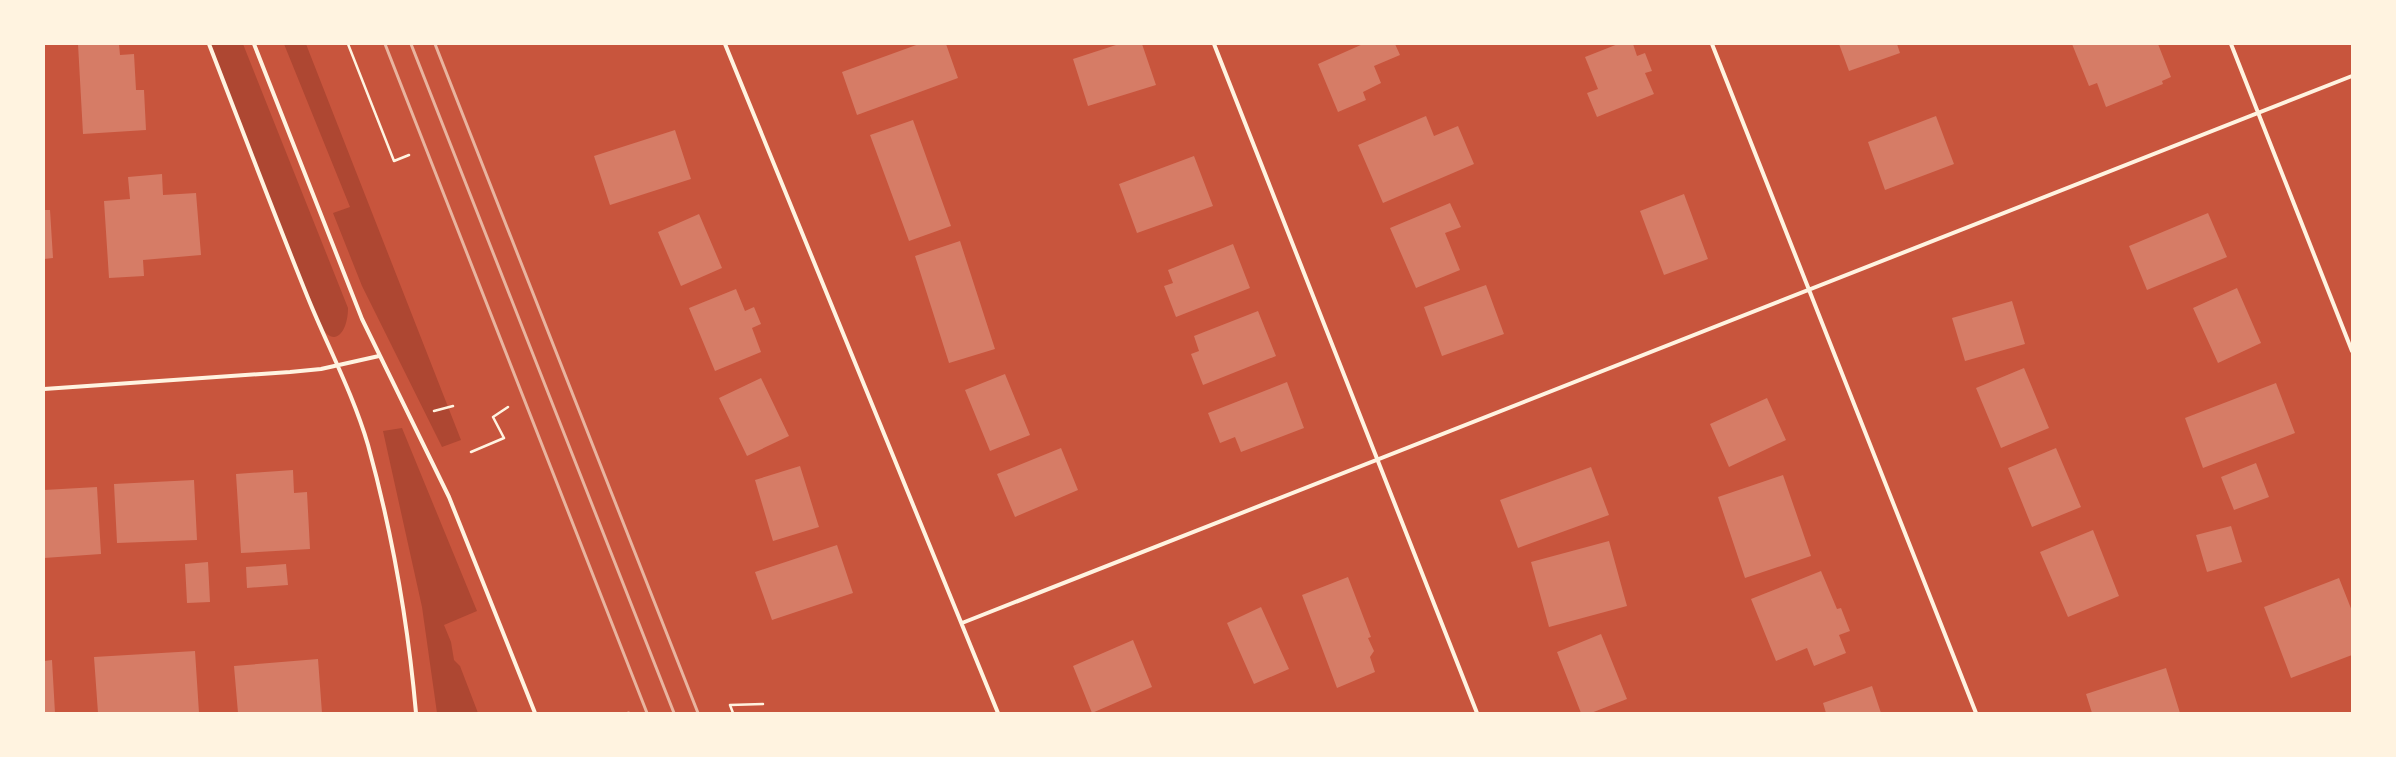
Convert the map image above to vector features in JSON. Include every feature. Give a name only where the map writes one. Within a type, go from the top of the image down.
[{"type":"street","points":[[209,44],[305,291],[353,401],[368,445],[385,516],[407,632],[416,713]]},
{"type":"street","points":[[254,44],[345,278],[379,356],[412,417],[449,497],[535,713]]},
{"type":"street","points":[[725,44],[998,713]]},
{"type":"street","points":[[1214,44],[1477,713]]},
{"type":"street","points":[[1712,44],[1976,713]]},
{"type":"street","points":[[2231,44],[2352,351]]},
{"type":"street","points":[[962,623],[1377,458],[2352,76]]},
{"type":"street","points":[[44,389],[290,372],[337,366],[379,356]]},
{"type":"path","points":[[348,44],[394,161],[409,155]]},
{"type":"path","points":[[430,412],[453,406]]},
{"type":"path","points":[[470,452],[504,438],[493,417],[508,407]]},
{"type":"path","points":[[733,713],[730,706],[763,704]]},
{"type":"shaded area","points":[[209,44],[243,44],[348,308],[346,324],[343,331],[335,337],[330,336],[319,323]]},
{"type":"shaded area","points":[[284,44],[306,44],[461,440],[442,447],[362,286],[333,213],[350,207]]},
{"type":"shaded area","points":[[402,428],[477,611],[444,625],[451,642],[454,660],[460,666],[478,713],[437,713],[422,607],[383,431]]},
{"type":"building","points":[[78,44],[119,44],[120,55],[134,54],[136,90],[144,90],[146,130],[83,134]]},
{"type":"building","points":[[919,44],[946,44],[958,78],[857,115],[842,72]]},
{"type":"building","points":[[1119,44],[1142,44],[1156,85],[1088,106],[1073,59]]},
{"type":"building","points":[[1363,44],[1395,44],[1400,55],[1374,66],[1381,83],[1363,92],[1366,100],[1338,112],[1318,64]]},
{"type":"building","points":[[1618,44],[1633,44],[1637,56],[1645,53],[1652,71],[1645,73],[1654,94],[1597,117],[1587,93],[1598,89],[1585,57]]},
{"type":"building","points":[[1839,44],[1897,44],[1900,53],[1849,71]]},
{"type":"building","points":[[2072,44],[2158,44],[2171,77],[2162,81],[2163,84],[2106,107],[2097,83],[2089,86]]},
{"type":"building","points":[[1426,116],[1434,136],[1458,126],[1474,164],[1383,203],[1358,145]]},
{"type":"building","points":[[1936,116],[1954,164],[1885,190],[1868,142]]},
{"type":"building","points":[[913,120],[951,226],[909,241],[870,135]]},
{"type":"building","points":[[675,130],[691,179],[610,205],[594,156]]},
{"type":"building","points":[[1194,156],[1213,206],[1137,233],[1119,184]]},
{"type":"building","points":[[162,174],[163,195],[196,193],[201,255],[143,260],[144,276],[109,278],[104,201],[130,199],[128,177]]},
{"type":"building","points":[[1684,194],[1708,259],[1664,275],[1640,211]]},
{"type":"building","points":[[1450,203],[1461,227],[1445,233],[1460,270],[1416,288],[1390,228]]},
{"type":"building","points":[[44,210],[50,210],[53,258],[44,259]]},
{"type":"building","points":[[2208,213],[2227,257],[2147,290],[2129,246]]},
{"type":"building","points":[[699,214],[722,268],[681,286],[658,232]]},
{"type":"building","points":[[960,241],[995,349],[949,363],[915,256]]},
{"type":"building","points":[[1233,244],[1250,288],[1176,317],[1164,286],[1173,283],[1168,270]]},
{"type":"building","points":[[1486,285],[1504,334],[1442,356],[1424,307]]},
{"type":"building","points":[[2237,288],[2261,343],[2218,363],[2193,308]]},
{"type":"building","points":[[736,289],[745,311],[754,307],[761,324],[752,328],[761,352],[715,371],[689,308]]},
{"type":"building","points":[[2012,301],[2025,344],[1965,361],[1952,318]]},
{"type":"building","points":[[1258,311],[1276,356],[1203,385],[1191,354],[1199,351],[1194,336]]},
{"type":"building","points":[[2024,368],[2049,428],[2001,448],[1976,388]]},
{"type":"building","points":[[1005,374],[1030,435],[990,451],[965,390]]},
{"type":"building","points":[[761,378],[789,436],[747,456],[719,398]]},
{"type":"building","points":[[1287,382],[1304,428],[1241,452],[1235,437],[1220,443],[1208,413]]},
{"type":"building","points":[[2276,383],[2295,433],[2203,468],[2185,418]]},
{"type":"building","points":[[1767,398],[1786,440],[1729,467],[1710,424]]},
{"type":"building","points":[[1061,448],[1078,490],[1015,517],[997,474]]},
{"type":"building","points":[[2056,448],[2081,507],[2032,527],[2008,468]]},
{"type":"building","points":[[2256,463],[2269,497],[2234,510],[2221,477]]},
{"type":"building","points":[[800,466],[819,527],[773,541],[755,480]]},
{"type":"building","points":[[1591,467],[1609,515],[1518,548],[1500,500]]},
{"type":"building","points":[[293,470],[294,493],[307,492],[310,549],[241,553],[236,474]]},
{"type":"building","points":[[1783,475],[1811,556],[1745,578],[1718,497]]},
{"type":"building","points":[[194,480],[197,540],[117,543],[114,484]]},
{"type":"building","points":[[97,487],[101,554],[44,558],[44,490]]},
{"type":"building","points":[[2231,526],[2242,562],[2207,572],[2196,535]]},
{"type":"building","points":[[2093,530],[2119,596],[2068,617],[2040,552]]},
{"type":"building","points":[[1609,541],[1627,606],[1549,627],[1531,562]]},
{"type":"building","points":[[837,545],[853,593],[772,620],[755,572]]},
{"type":"building","points":[[208,562],[210,602],[187,603],[185,564]]},
{"type":"building","points":[[286,564],[288,585],[247,588],[246,567]]},
{"type":"building","points":[[1821,571],[1837,609],[1841,608],[1850,631],[1839,635],[1846,653],[1814,666],[1807,648],[1776,661],[1751,599]]},
{"type":"building","points":[[1348,577],[1371,637],[1368,638],[1374,651],[1370,657],[1375,672],[1337,688],[1302,595]]},
{"type":"building","points":[[2339,578],[2352,611],[2352,655],[2291,678],[2264,607]]},
{"type":"building","points":[[1261,607],[1289,669],[1254,684],[1227,623]]},
{"type":"building","points":[[1601,634],[1627,699],[1591,713],[1581,713],[1557,652]]},
{"type":"building","points":[[1133,640],[1152,687],[1092,713],[1073,666]]},
{"type":"building","points":[[195,651],[199,713],[98,713],[94,657]]},
{"type":"building","points":[[318,659],[322,713],[238,713],[234,666]]},
{"type":"building","points":[[52,660],[55,713],[44,713],[44,661]]},
{"type":"building","points":[[2166,668],[2180,713],[2092,713],[2086,694]]},
{"type":"building","points":[[1872,686],[1881,713],[1826,713],[1823,703]]},
{"type":"railway","points":[[385,44],[647,713]]},
{"type":"railway","points":[[411,44],[674,713]]},
{"type":"railway","points":[[435,44],[698,713]]}]
